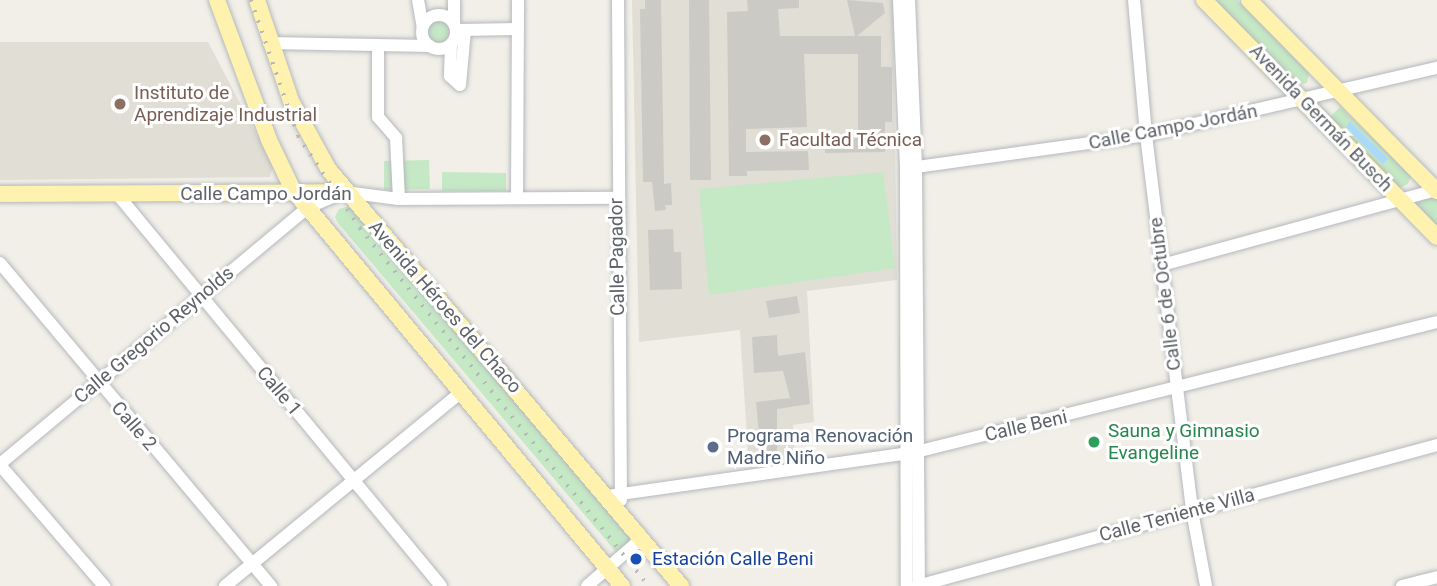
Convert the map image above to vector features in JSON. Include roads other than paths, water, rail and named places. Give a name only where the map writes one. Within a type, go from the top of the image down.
[{"type":"main road","name":"Avenida Héroes del Chaco","points":[[217,0],[269,140],[293,190],[622,586]]},
{"type":"main road","name":"Avenida Héroes del Chaco","points":[[257,0],[269,43],[313,143],[345,192],[614,495],[621,514],[681,586]]},
{"type":"main road","name":"Avenida Germán Busch","points":[[1204,0],[1437,236]]},
{"type":"main road","name":"Avenida Germán Busch","points":[[1249,0],[1437,191]]},
{"type":"main road","name":"Calle Campo Jordán","points":[[0,194],[118,195],[293,190],[345,192]]},
{"type":"street","points":[[418,0],[430,46]]},
{"type":"street","points":[[454,0],[459,28],[460,85],[450,76],[451,45],[459,28]]},
{"type":"street","points":[[517,198],[518,0]]},
{"type":"street","name":"Calle Pagador","points":[[614,495],[618,0]]},
{"type":"street","points":[[899,0],[911,168]]},
{"type":"street","points":[[907,586],[911,452],[909,0]]},
{"type":"street","name":"Calle 6 de Octubre","points":[[1134,0],[1146,135],[1177,390],[1192,511],[1206,586]]},
{"type":"street","points":[[423,27],[441,15],[459,28],[518,29]]},
{"type":"street","points":[[269,43],[430,46],[440,49],[451,45]]},
{"type":"street","points":[[378,47],[378,117],[396,138],[399,199]]},
{"type":"street","name":"Calle Campo Jordán","points":[[911,168],[1146,135],[1340,93],[1437,68]]},
{"type":"street","points":[[1162,265],[1437,191]]},
{"type":"street","name":"Calle Campo Jordán","points":[[345,192],[399,199],[616,198]]},
{"type":"street","name":"Calle Gregorio Reynolds","points":[[0,464],[309,207],[345,192]]},
{"type":"street","name":"Calle 1","points":[[118,195],[441,586]]},
{"type":"street","name":"Calle 2","points":[[0,263],[97,383],[271,586]]},
{"type":"street","name":"Calle Beni","points":[[614,495],[911,452],[1177,390],[1437,323]]},
{"type":"street","points":[[225,586],[461,392]]},
{"type":"street","name":"Calle Teniente Villa","points":[[919,586],[1437,445]]},
{"type":"street","points":[[911,452],[919,586]]},
{"type":"street","points":[[0,464],[104,586]]},
{"type":"street","points":[[587,586],[641,539]]},
{"type":"street","points":[[1402,586],[1437,577]]},
{"type":"water","points":[[1350,122],[1388,159],[1383,164],[1346,127]]},
{"type":"railway","points":[[251,0],[298,136],[360,228],[649,586]]},
{"type":"place","name":"Instituto de Aprendizaje Industrial","points":[[120,104]]},
{"type":"place","name":"Facultad Técnica","points":[[765,140]]},
{"type":"place","name":"Sauna y Gimnasio Evangeline","points":[[1094,442]]},
{"type":"place","name":"Programa Renovación Madre Niño","points":[[713,447]]},
{"type":"place","name":"Estación Calle Beni","points":[[636,559]]}]
